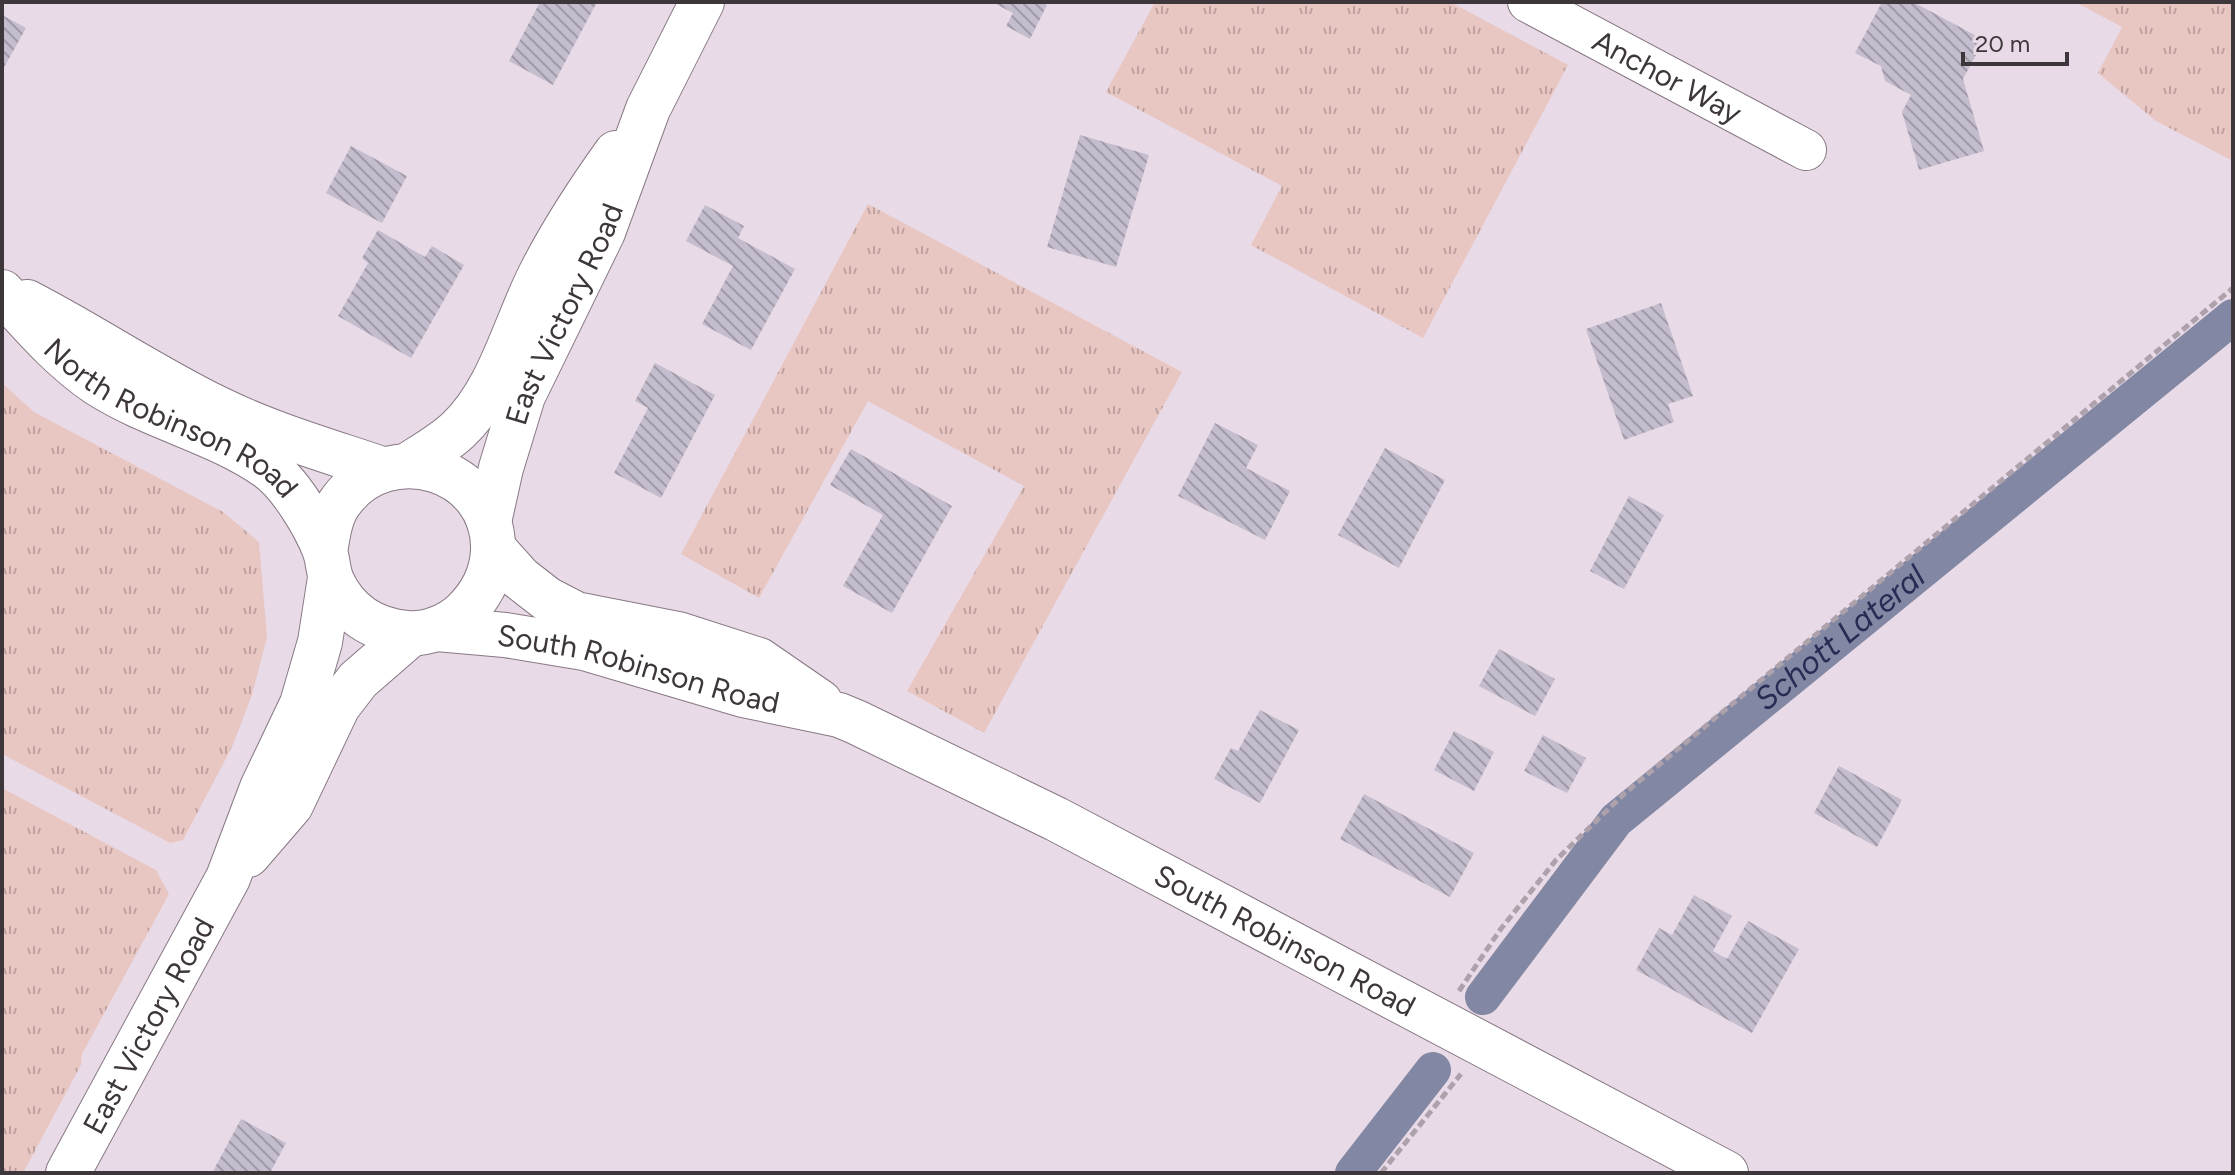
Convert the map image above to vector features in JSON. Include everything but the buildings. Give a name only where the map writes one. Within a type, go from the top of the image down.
[{"type":"street","name":"East Victory Road","points":[[491,535],[501,468],[523,396],[603,232],[648,109],[702,2]]},
{"type":"street","name":"Anchor Way","points":[[1528,2],[1806,150]]},
{"type":"street","name":"East Victory Road","points":[[395,467],[460,428],[481,402],[497,374],[539,275],[572,216],[648,109]]},
{"type":"street","name":"North Robinson Road","points":[[2,291],[87,334],[132,364],[217,408],[395,467]]},
{"type":"street","name":"North Robinson Road","points":[[2,291],[65,359],[100,385],[162,417],[232,446],[270,469],[299,502],[328,565]]},
{"type":"street","points":[[395,467],[434,469],[458,480],[477,499],[491,535],[490,575],[478,598],[460,617],[424,631],[385,630],[362,619],[343,601],[328,565],[329,526],[340,502],[358,483],[395,467]]},
{"type":"street","name":"South Robinson Road","points":[[491,535],[520,578],[547,599],[576,614],[678,634],[759,660],[839,715],[1056,819],[1726,1173]]},
{"type":"street","name":"East Victory Road","points":[[68,1173],[228,878],[262,788],[302,704],[320,642],[328,565]]},
{"type":"street","name":"East Victory Road","points":[[228,878],[291,805],[345,697],[358,680],[424,631]]},
{"type":"street","name":"South Robinson Road","points":[[424,631],[505,635],[584,648],[743,695],[839,715]]},
{"type":"path","points":[[1438,1022],[1500,930],[1556,860],[1625,793],[2233,288]]},
{"type":"path","points":[[1381,1173],[1435,1103],[1486,1047]]},
{"type":"green space","points":[[1155,2],[1450,2],[1568,65],[1423,338],[1251,245],[1282,186],[1106,92]]},
{"type":"green space","points":[[2075,2],[2233,2],[2233,161],[2156,121],[2098,73],[2122,27]]},
{"type":"green space","points":[[868,204],[1182,372],[984,733],[907,691],[1024,486],[868,401],[759,598],[681,554]]},
{"type":"green space","points":[[2,383],[34,412],[223,512],[259,542],[267,637],[252,695],[232,747],[183,840],[170,843],[2,754]]},
{"type":"green space","points":[[2,788],[156,870],[169,894],[82,1054],[81,1065],[23,1173],[2,1173]]},
{"type":"waterway","name":"Schott Lateral","points":[[1483,997],[1616,820],[2233,317]]},
{"type":"waterway","name":"Schott Lateral","points":[[1353,1173],[1433,1070]]}]
